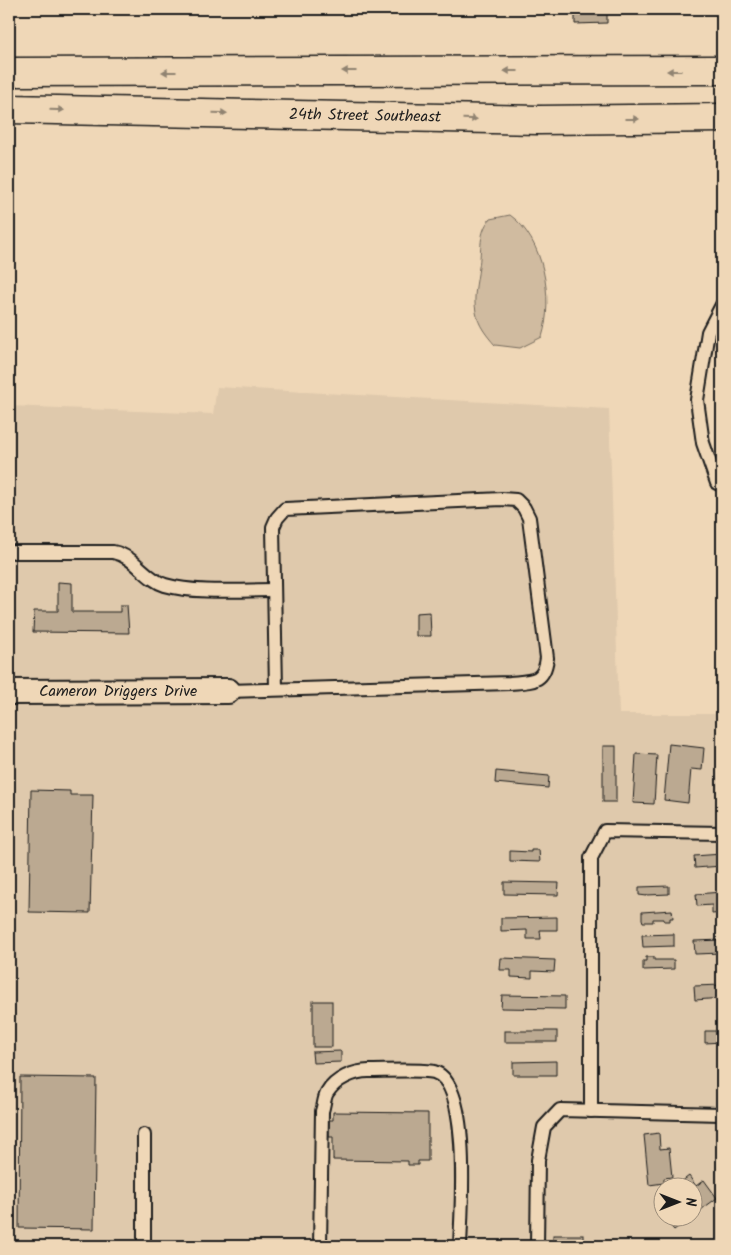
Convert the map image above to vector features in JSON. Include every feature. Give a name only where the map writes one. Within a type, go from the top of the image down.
[{"type":"street","points":[[9,72],[722,70]]},
{"type":"street","name":"24th Street Southeast","points":[[9,109],[539,120],[722,118]]},
{"type":"street","name":"Cameron Driggers Drive","points":[[9,692],[228,691]]},
{"type":"lane","points":[[722,305],[708,332],[698,400],[703,442],[717,483],[722,486]]},
{"type":"lane","points":[[228,691],[276,690],[531,681],[540,678],[546,668],[548,658],[529,518],[524,508],[516,500],[285,509],[277,518],[273,527],[276,690]]},
{"type":"lane","points":[[14,552],[113,552],[123,554],[163,584],[187,588],[274,590]]},
{"type":"lane","points":[[591,1111],[591,858],[605,831],[722,834]]},
{"type":"lane","points":[[320,1246],[322,1111],[327,1092],[339,1081],[357,1071],[434,1072],[447,1081],[457,1105],[461,1133],[460,1246]]},
{"type":"lane","points":[[537,1246],[538,1160],[544,1127],[560,1110],[722,1114]]},
{"type":"lane","points":[[144,1135],[144,1246]]},
{"type":"shaded area","points":[[510,215],[522,226],[531,239],[538,254],[546,288],[547,305],[542,337],[520,348],[495,345],[481,326],[475,306],[481,242],[486,224],[490,219]]},
{"type":"shaded area","points":[[217,387],[609,409],[619,714],[722,714],[722,1246],[9,1246],[9,703],[240,701],[239,680],[9,682],[9,406],[213,414]]},
{"type":"building","points":[[547,9],[607,9],[607,23],[575,24],[575,10]]},
{"type":"building","points":[[58,582],[72,583],[72,612],[120,612],[120,605],[127,605],[129,633],[33,632],[34,611],[58,611]]},
{"type":"building","points":[[430,612],[431,636],[416,636],[416,613]]},
{"type":"building","points":[[669,744],[704,748],[702,770],[691,769],[688,803],[664,800]]},
{"type":"building","points":[[603,746],[616,746],[616,802],[603,802]]},
{"type":"building","points":[[636,754],[657,755],[654,804],[633,803]]},
{"type":"building","points":[[496,771],[549,776],[548,788],[495,783]]},
{"type":"building","points":[[31,790],[70,791],[70,795],[93,795],[90,913],[29,912]]},
{"type":"building","points":[[531,850],[539,850],[540,862],[510,861],[510,851],[531,852]]},
{"type":"building","points":[[722,854],[722,866],[695,868],[694,856]]},
{"type":"building","points":[[504,882],[559,883],[558,895],[504,894]]},
{"type":"building","points":[[669,886],[669,894],[639,895],[639,887]]},
{"type":"building","points":[[722,892],[722,913],[712,914],[712,905],[697,906],[696,894]]},
{"type":"building","points":[[672,910],[673,918],[670,918],[670,921],[653,919],[653,922],[643,922],[642,912]]},
{"type":"building","points":[[557,917],[557,930],[540,930],[541,939],[527,939],[527,930],[501,931],[501,918]]},
{"type":"building","points":[[674,934],[674,946],[643,947],[642,935]]},
{"type":"building","points":[[722,940],[722,953],[695,954],[694,941]]},
{"type":"building","points":[[646,957],[654,957],[654,960],[674,960],[674,969],[643,970],[643,961],[646,961]]},
{"type":"building","points":[[501,958],[555,960],[554,972],[532,971],[532,978],[511,977],[511,970],[500,970]]},
{"type":"building","points":[[722,985],[722,998],[695,1000],[694,986]]},
{"type":"building","points":[[502,995],[565,996],[565,1009],[501,1008]]},
{"type":"building","points":[[313,1001],[332,1001],[332,1047],[313,1047]]},
{"type":"building","points":[[505,1031],[557,1031],[557,1042],[505,1042]]},
{"type":"building","points":[[705,1031],[722,1031],[722,1042],[705,1043]]},
{"type":"building","points":[[341,1051],[341,1062],[313,1063],[312,1052]]},
{"type":"building","points":[[556,1061],[556,1075],[513,1075],[513,1062]]},
{"type":"building","points":[[20,1077],[96,1078],[94,1229],[19,1228]]},
{"type":"building","points":[[333,1112],[428,1113],[428,1161],[418,1161],[418,1165],[408,1165],[408,1161],[333,1160],[333,1137],[329,1137],[329,1120],[333,1120]]},
{"type":"building","points":[[659,1133],[660,1149],[669,1148],[672,1177],[654,1178],[654,1184],[649,1185],[644,1135]]},
{"type":"building","points":[[704,1180],[717,1198],[704,1208]]},
{"type":"building","points":[[553,1235],[583,1235],[583,1246],[553,1246]]}]
